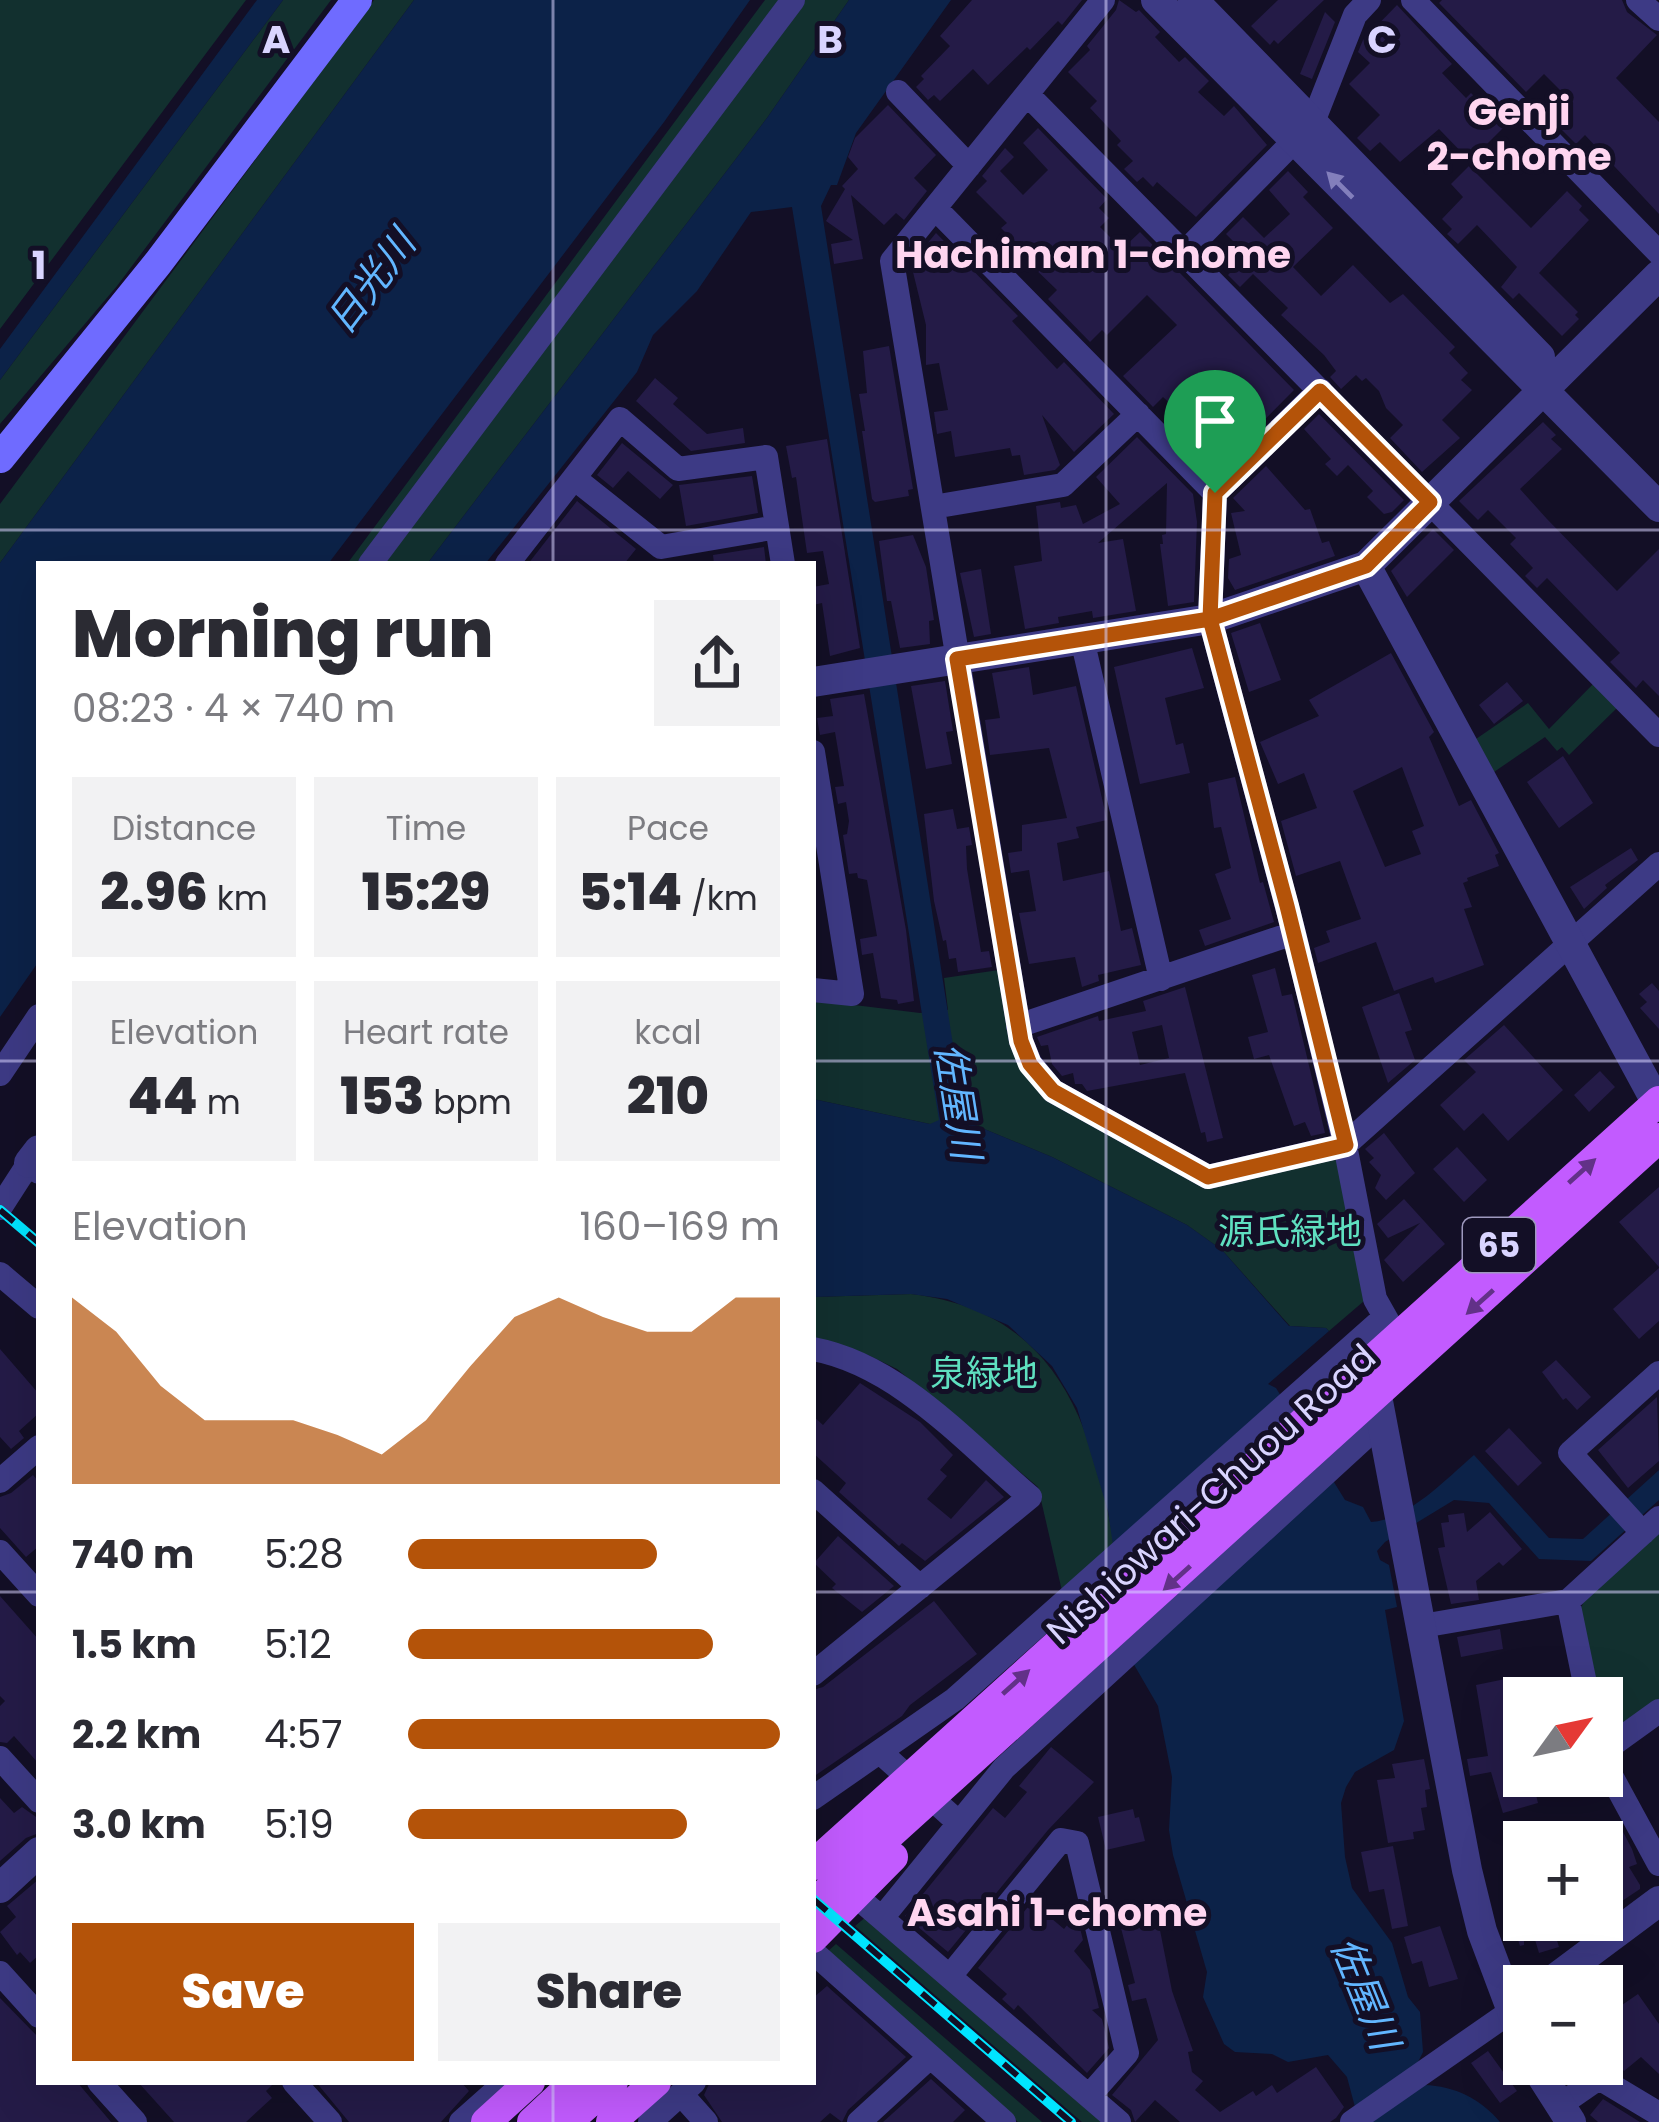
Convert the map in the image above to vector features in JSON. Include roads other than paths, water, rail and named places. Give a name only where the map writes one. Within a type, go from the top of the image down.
[{"type":"main road","points":[[0,458],[56,393],[357,0]]},
{"type":"main road","name":"Nishiowari-Chuou Road","points":[[1364,1412],[1391,1328],[1658,1104]]},
{"type":"main road","name":"Nishiowari-Chuou Road","points":[[816,1901],[1364,1412],[1659,1138]]},
{"type":"main road","name":"Nishiowari-Chuou Road","points":[[816,1859],[929,1760],[1120,1628]]},
{"type":"main road","name":"65","points":[[816,1836],[896,1774],[929,1760]]},
{"type":"main road","name":"65","points":[[816,1957],[964,1768]]},
{"type":"main road","points":[[490,2095],[521,2085]]},
{"type":"main road","points":[[532,2122],[572,2085]]},
{"type":"main road","points":[[567,2122],[610,2085]]},
{"type":"main road","points":[[611,2122],[677,2086]]},
{"type":"street","points":[[372,561],[793,0]]},
{"type":"street","points":[[1103,0],[892,261],[1018,1026],[1030,1064],[1053,1091],[1208,1177],[1346,1145],[1659,864]]},
{"type":"street","points":[[1156,0],[1305,132],[1550,382],[1659,507]]},
{"type":"street","points":[[1193,0],[1305,132]]},
{"type":"street","points":[[1184,253],[1305,132],[1355,15],[1370,0]]},
{"type":"street","points":[[1413,0],[1659,253]]},
{"type":"street","points":[[1638,0],[1659,19]]},
{"type":"street","points":[[898,92],[969,166]]},
{"type":"street","points":[[1028,94],[1659,735]]},
{"type":"street","points":[[935,208],[1215,493]]},
{"type":"street","points":[[816,681],[1210,619],[1366,566],[1659,275]]},
{"type":"street","points":[[1550,382],[1659,478]]},
{"type":"street","points":[[816,1796],[955,1700],[1335,1358],[1391,1328],[1375,1299],[1346,1145],[1210,619],[1215,493],[1320,391]]},
{"type":"street","points":[[0,473],[56,393]]},
{"type":"street","points":[[933,507],[1064,485],[1138,414]]},
{"type":"street","points":[[509,561],[620,419],[678,469],[766,457],[783,561]]},
{"type":"street","points":[[574,478],[662,547],[777,527]]},
{"type":"street","points":[[1366,566],[1658,1104]]},
{"type":"street","points":[[1082,639],[1161,979]]},
{"type":"street","points":[[816,793],[819,834],[852,994],[816,990]]},
{"type":"street","points":[[1018,1026],[1294,933]]},
{"type":"street","points":[[0,1074],[36,1020]]},
{"type":"street","points":[[0,1208],[36,1162]]},
{"type":"street","points":[[0,1274],[36,1304]]},
{"type":"street","points":[[816,1350],[863,1365],[898,1385],[1030,1497],[816,1672]]},
{"type":"street","points":[[1422,1626],[1568,1601],[1646,1526],[1615,1502],[1570,1454],[1659,1373]]},
{"type":"street","points":[[1364,1412],[1400,1504],[1467,1870],[1503,1969]]},
{"type":"street","points":[[0,1481],[36,1450]]},
{"type":"street","points":[[816,1494],[920,1587]]},
{"type":"street","points":[[0,1552],[36,1592]]},
{"type":"street","points":[[1568,1601],[1584,1677]]},
{"type":"street","points":[[882,1918],[1120,1628]]},
{"type":"street","points":[[1623,1739],[1659,1711]]},
{"type":"street","points":[[880,1751],[959,1823]]},
{"type":"street","points":[[0,1758],[36,1798]]},
{"type":"street","points":[[1623,1796],[1659,1864]]},
{"type":"street","points":[[950,1976],[1061,1840],[1077,1843],[1126,2053],[1089,2096]]},
{"type":"street","points":[[0,1888],[36,1855]]},
{"type":"street","points":[[816,1864],[1119,2122]]},
{"type":"street","points":[[1573,1965],[1659,1901]]},
{"type":"street","points":[[816,1957],[1004,2122]]},
{"type":"street","points":[[0,1973],[36,2013]]},
{"type":"street","points":[[1352,2122],[1503,2017]]},
{"type":"street","points":[[859,2122],[931,2057]]},
{"type":"street","points":[[1547,2085],[1565,2113],[1599,2078],[1659,2114]]},
{"type":"street","points":[[102,2085],[135,2122]]},
{"type":"street","points":[[297,2085],[330,2122]]},
{"type":"street","points":[[650,2122],[677,2086],[706,2122]]},
{"type":"street","points":[[461,2122],[490,2095],[513,2122]]},
{"type":"water","points":[[257,0],[283,0],[0,380],[0,349]]},
{"type":"water","name":"日光川","points":[[414,0],[750,0],[664,122],[330,561],[36,561],[36,965],[0,1017],[0,563]]},
{"type":"water","name":"佐屋川","points":[[849,0],[951,0],[856,133],[837,185],[831,185],[821,206],[965,1121],[1052,1157],[1187,1225],[1222,1250],[1289,1326],[1326,1328],[1329,1331],[1268,1384],[1276,1388],[1345,1500],[1363,1507],[1371,1522],[1413,1506],[1474,1455],[1549,1538],[1583,1539],[1659,1470],[1659,1500],[1591,1561],[1539,1559],[1489,1503],[1454,1500],[1377,1551],[1389,1565],[1397,1607],[1385,1610],[1404,1721],[1394,1750],[1355,1772],[1346,1787],[1341,1803],[1345,1857],[1352,1888],[1392,1943],[1408,1997],[1420,2012],[1423,2052],[1417,2064],[1424,2085],[1466,2095],[1500,2122],[1359,2122],[1347,2077],[1328,2055],[1288,2062],[1272,2054],[1235,2052],[1224,2044],[1203,1997],[1207,1972],[1173,1855],[1169,1830],[1172,1777],[1158,1706],[1129,1656],[1108,1511],[1077,1408],[1052,1366],[1008,1325],[947,1299],[911,1294],[816,1297],[816,1100],[930,1124],[939,1120],[792,207],[751,212],[697,291],[653,335],[637,372],[487,561],[429,561],[767,118]]},
{"type":"railway","points":[[0,1210],[36,1240]]},
{"type":"railway","points":[[816,1902],[1071,2122]]},
{"type":"district","name":"Genji 2-chome","points":[[1519,134]]},
{"type":"district","name":"Hachiman 1-chome","points":[[1093,254]]},
{"type":"district","name":"Asahi 1-chome","points":[[1057,1912]]},
{"type":"park label","name":"源氏緑地","points":[[1290,1231]]},
{"type":"park label","name":"泉緑地","points":[[984,1373]]}]
